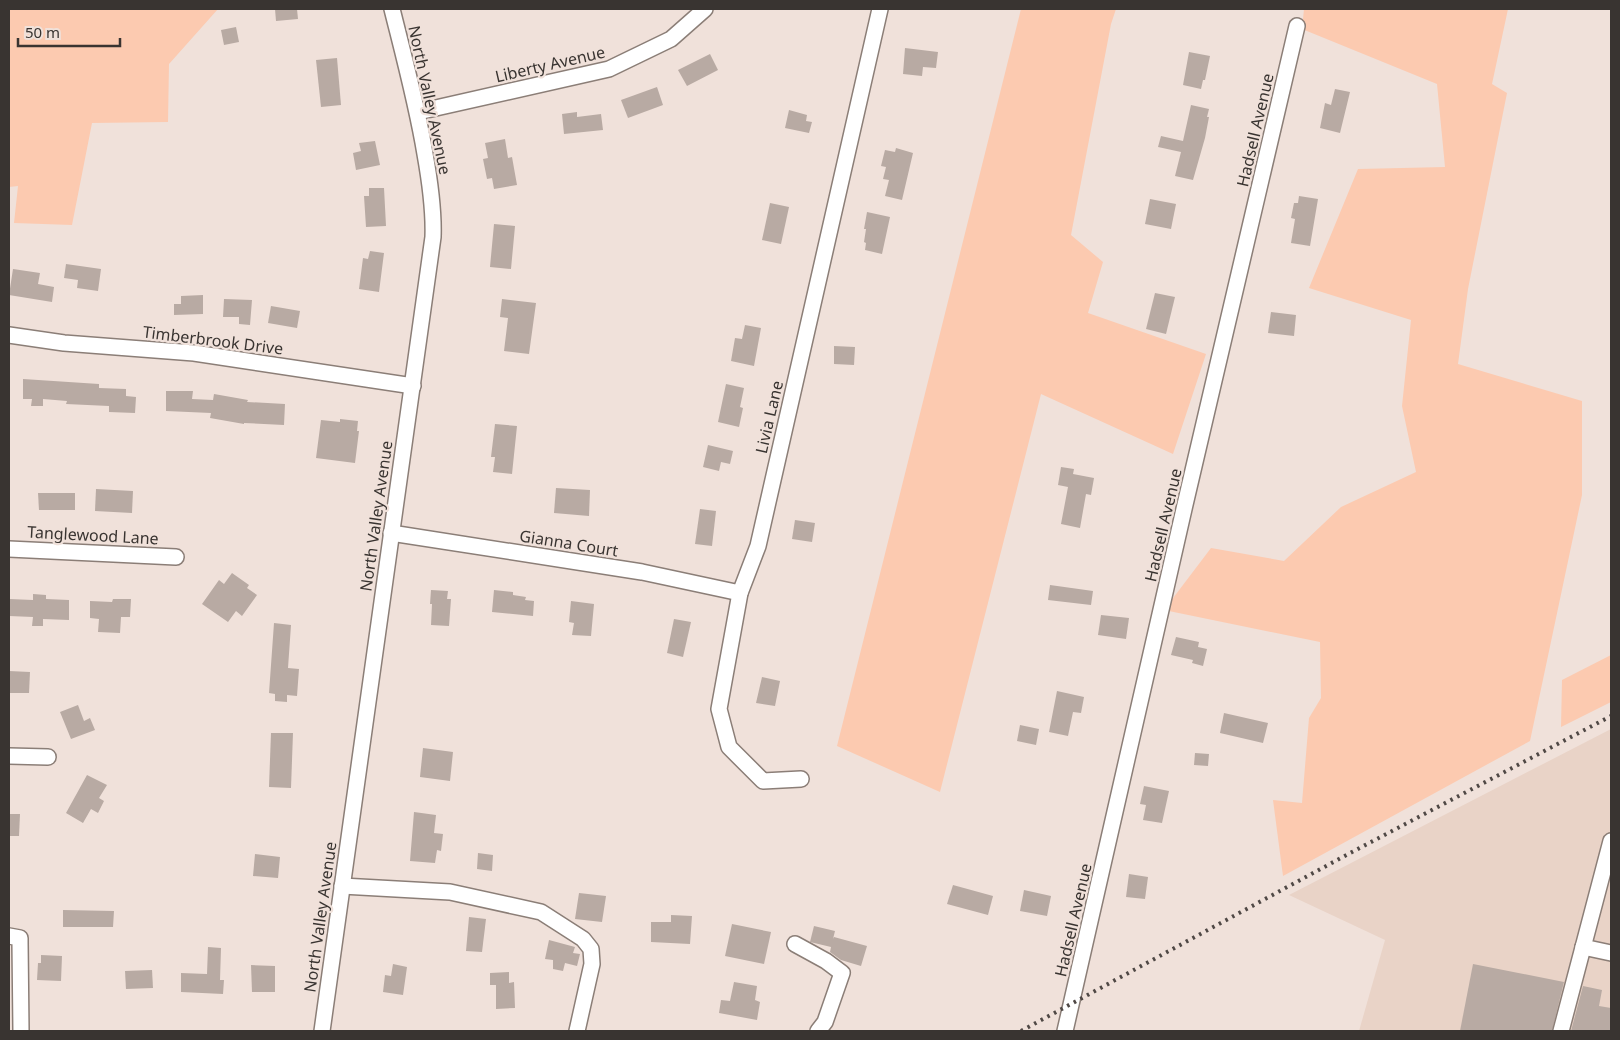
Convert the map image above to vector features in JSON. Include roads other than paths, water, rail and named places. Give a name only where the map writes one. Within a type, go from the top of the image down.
[{"type":"street","name":"North Valley Avenue","points":[[322,1031],[431,260],[434,215],[432,195],[418,112],[392,9]]},
{"type":"street","name":"Liberty Avenue","points":[[418,112],[610,69],[671,39],[705,9]]},
{"type":"street","name":"Livia Lane","points":[[802,780],[763,781],[729,747],[719,709],[740,593],[758,546],[880,9]]},
{"type":"street","name":"Hadsell Avenue","points":[[1065,1031],[1297,26]]},
{"type":"street","name":"Timberbrook Drive","points":[[9,335],[64,343],[194,353],[413,386]]},
{"type":"street","name":"Gianna Court","points":[[391,533],[642,572],[740,593]]},
{"type":"street","name":"Tanglewood Lane","points":[[9,548],[176,557]]},
{"type":"street","points":[[9,756],[48,757]]},
{"type":"street","points":[[1561,1031],[1611,841]]},
{"type":"street","points":[[342,886],[450,892],[541,912],[583,939],[591,949],[592,964],[578,1031]]},
{"type":"street","points":[[9,936],[20,938],[21,1031]]},
{"type":"street","points":[[795,944],[826,961],[842,973],[825,1022],[818,1031]]},
{"type":"street","points":[[1583,947],[1611,953]]},
{"type":"railway","points":[[1021,1031],[1352,852],[1611,716]]}]
